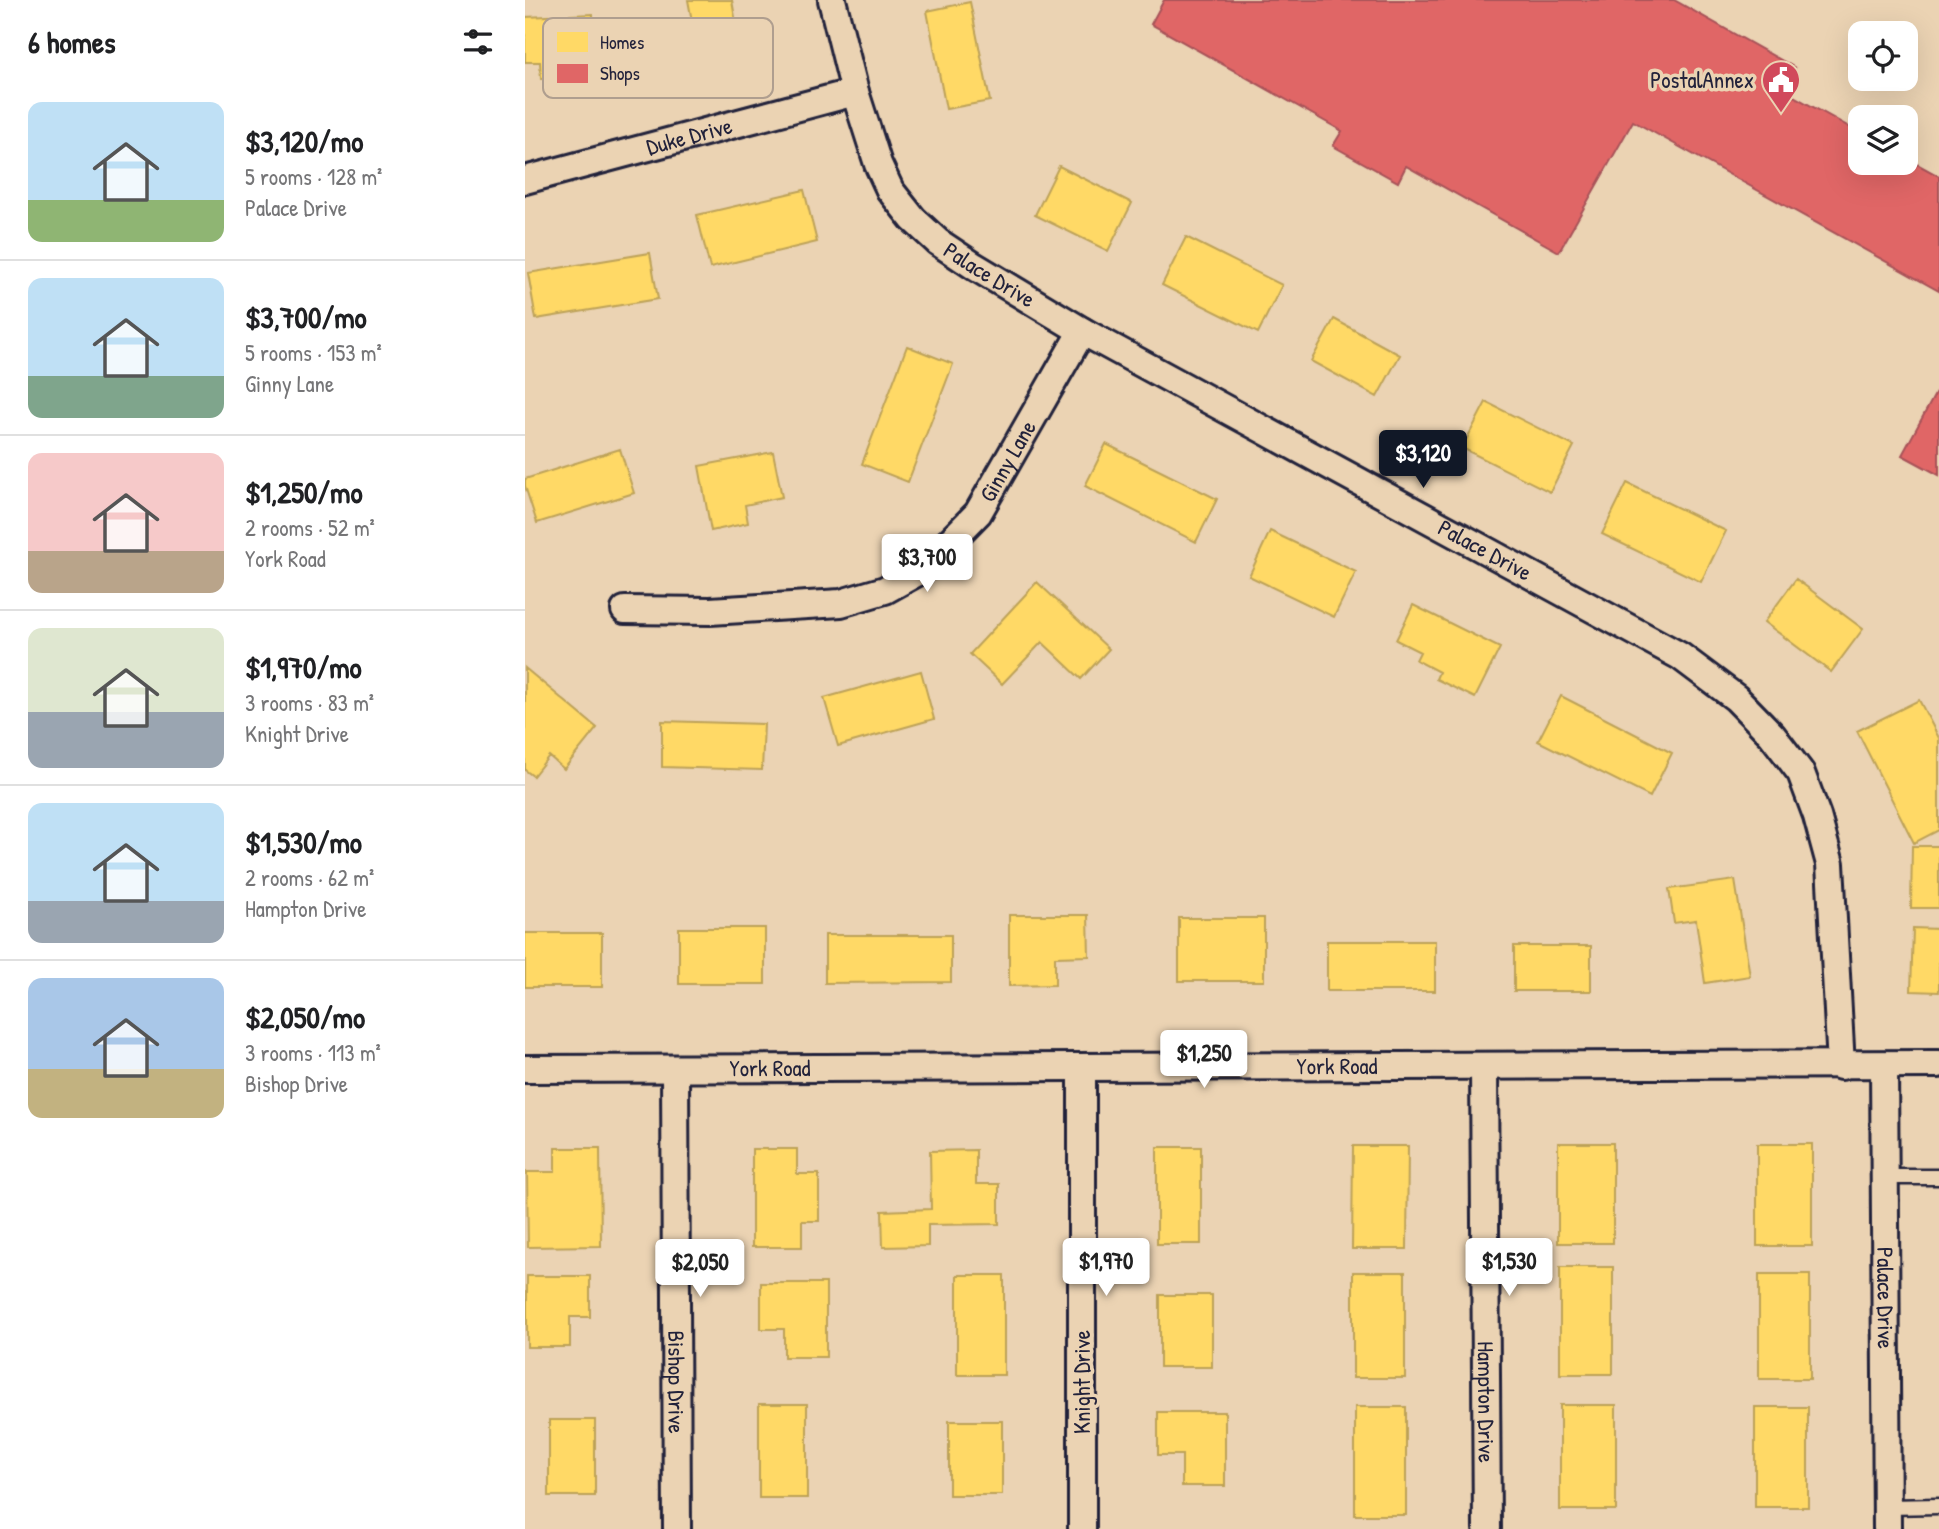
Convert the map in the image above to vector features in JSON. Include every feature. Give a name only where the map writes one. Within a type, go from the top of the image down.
[{"type":"street","name":"Palace Drive","points":[[832,0],[855,92],[878,164],[890,190],[913,219],[938,242],[974,267],[1083,331],[1680,656],[1736,698],[1772,735],[1801,773],[1817,816],[1830,864],[1841,1066]]},
{"type":"street","name":"Duke Drive","points":[[525,180],[855,92]]},
{"type":"street","name":"Ginny Lane","points":[[625,610],[711,611],[841,603],[885,590],[923,569],[978,513],[1083,331]]},
{"type":"street","name":"York Road","points":[[525,1069],[1939,1064]]},
{"type":"street","name":"Palace Drive","points":[[1884,1065],[1887,1518]]},
{"type":"street","name":"Hampton Drive","points":[[1484,1066],[1487,1529]]},
{"type":"street","name":"Knight Drive","points":[[1082,1067],[1082,1529]]},
{"type":"street","name":"Bishop Drive","points":[[675,1069],[677,1529]]},
{"type":"lane","points":[[1884,1177],[1939,1177]]},
{"type":"lane","points":[[1887,1518],[1939,1506]]},
{"type":"building: Homes","points":[[688,0],[732,0],[735,18],[691,18]]},
{"type":"building: Homes","points":[[970,2],[990,101],[946,109],[927,11]]},
{"type":"building: Homes","points":[[593,14],[593,18],[543,18],[541,79],[540,62],[525,62],[525,17]]},
{"type":"building: Homes","points":[[1059,166],[1132,203],[1108,251],[1035,215]]},
{"type":"building: Homes","points":[[804,190],[817,242],[710,268],[697,215]]},
{"type":"building: Homes","points":[[1186,237],[1282,285],[1258,333],[1162,285]]},
{"type":"building: Homes","points":[[650,253],[658,299],[536,319],[528,273]]},
{"type":"building: Homes","points":[[1334,319],[1400,355],[1377,397],[1311,361]]},
{"type":"building: Homes","points":[[907,346],[953,364],[908,482],[862,464]]},
{"type":"building: Homes","points":[[1486,402],[1574,446],[1550,492],[1462,448]]},
{"type":"building: Homes","points":[[1106,444],[1217,499],[1196,542],[1085,486]]},
{"type":"building: Homes","points":[[620,449],[634,493],[537,523],[525,479]]},
{"type":"building: Homes","points":[[773,452],[782,497],[745,505],[748,523],[711,531],[699,466]]},
{"type":"building: Homes","points":[[1627,483],[1726,531],[1701,582],[1602,534]]},
{"type":"building: Homes","points":[[1270,531],[1356,572],[1334,617],[1249,576]]},
{"type":"building: Homes","points":[[1796,579],[1863,629],[1831,672],[1764,622]]},
{"type":"building: Homes","points":[[1037,582],[1109,649],[1081,679],[1042,642],[1002,684],[970,654]]},
{"type":"building: Homes","points":[[1413,605],[1500,648],[1475,698],[1436,679],[1439,672],[1416,660],[1420,652],[1396,640]]},
{"type":"building: Homes","points":[[525,668],[597,728],[564,769],[549,756],[533,776],[525,770]]},
{"type":"building: Homes","points":[[921,671],[934,719],[838,746],[824,698]]},
{"type":"building: Homes","points":[[1561,696],[1672,753],[1650,797],[1538,741]]},
{"type":"building: Homes","points":[[1919,700],[1939,738],[1939,830],[1914,843],[1857,731]]},
{"type":"building: Homes","points":[[662,721],[764,724],[762,770],[662,767]]},
{"type":"building: Homes","points":[[1912,846],[1939,846],[1939,908],[1911,908]]},
{"type":"building: Homes","points":[[1735,880],[1750,976],[1705,983],[1696,920],[1674,923],[1669,889]]},
{"type":"building: Homes","points":[[1009,915],[1088,915],[1089,956],[1055,957],[1055,985],[1009,986]]},
{"type":"building: Homes","points":[[1179,918],[1264,918],[1264,981],[1179,981]]},
{"type":"building: Homes","points":[[679,928],[765,928],[765,984],[679,984]]},
{"type":"building: Homes","points":[[1913,928],[1939,929],[1939,992],[1911,991]]},
{"type":"building: Homes","points":[[525,933],[602,933],[602,987],[525,987]]},
{"type":"building: Homes","points":[[825,935],[951,935],[951,982],[825,983]]},
{"type":"building: Homes","points":[[1327,941],[1435,941],[1435,991],[1327,991]]},
{"type":"building: Homes","points":[[1514,946],[1591,946],[1591,991],[1514,991]]},
{"type":"building: Homes","points":[[1558,1143],[1613,1143],[1613,1243],[1558,1243]]},
{"type":"building: Homes","points":[[1757,1144],[1812,1144],[1812,1246],[1757,1246]]},
{"type":"building: Homes","points":[[1353,1146],[1408,1146],[1407,1249],[1352,1249]]},
{"type":"building: Homes","points":[[1157,1147],[1201,1147],[1201,1244],[1157,1244]]},
{"type":"building: Homes","points":[[555,1148],[600,1148],[601,1246],[528,1247],[527,1172],[555,1172]]},
{"type":"building: Homes","points":[[752,1149],[797,1149],[797,1174],[819,1174],[819,1221],[802,1221],[802,1247],[752,1247]]},
{"type":"building: Homes","points":[[976,1150],[976,1184],[999,1184],[999,1224],[928,1225],[928,1246],[883,1247],[882,1211],[931,1209],[930,1151]]},
{"type":"building: Homes","points":[[1560,1267],[1613,1267],[1613,1374],[1560,1374]]},
{"type":"building: Homes","points":[[1353,1272],[1405,1272],[1405,1378],[1353,1378]]},
{"type":"building: Homes","points":[[1759,1274],[1810,1274],[1810,1379],[1759,1379]]},
{"type":"building: Homes","points":[[957,1275],[1004,1275],[1004,1375],[957,1375]]},
{"type":"building: Homes","points":[[527,1276],[590,1276],[590,1317],[570,1317],[570,1347],[527,1347]]},
{"type":"building: Homes","points":[[761,1283],[826,1283],[826,1357],[784,1357],[784,1329],[761,1329]]},
{"type":"building: Homes","points":[[1160,1295],[1212,1295],[1212,1367],[1160,1367]]},
{"type":"building: Homes","points":[[759,1404],[807,1404],[807,1498],[759,1498]]},
{"type":"building: Homes","points":[[1560,1405],[1616,1405],[1616,1510],[1560,1510]]},
{"type":"building: Homes","points":[[1355,1407],[1406,1407],[1406,1515],[1355,1515]]},
{"type":"building: Homes","points":[[1755,1407],[1808,1407],[1808,1507],[1755,1507]]},
{"type":"building: Homes","points":[[1158,1412],[1225,1412],[1225,1486],[1182,1486],[1182,1455],[1158,1455]]},
{"type":"building: Homes","points":[[549,1420],[595,1420],[595,1496],[549,1496]]},
{"type":"building: Homes","points":[[949,1421],[1002,1421],[1002,1495],[949,1495]]},
{"type":"building: Shops","points":[[1164,0],[1674,0],[1795,68],[1783,90],[1848,126],[1848,175],[1918,175],[1918,165],[1939,176],[1939,291],[1633,121],[1559,252],[1406,166],[1398,182],[1333,146],[1342,131],[1151,24]]},
{"type":"building: Shops","points":[[1939,387],[1939,475],[1902,455]]},
{"type":"place","name":"PostalAnnex","points":[[1781,114]]}]
